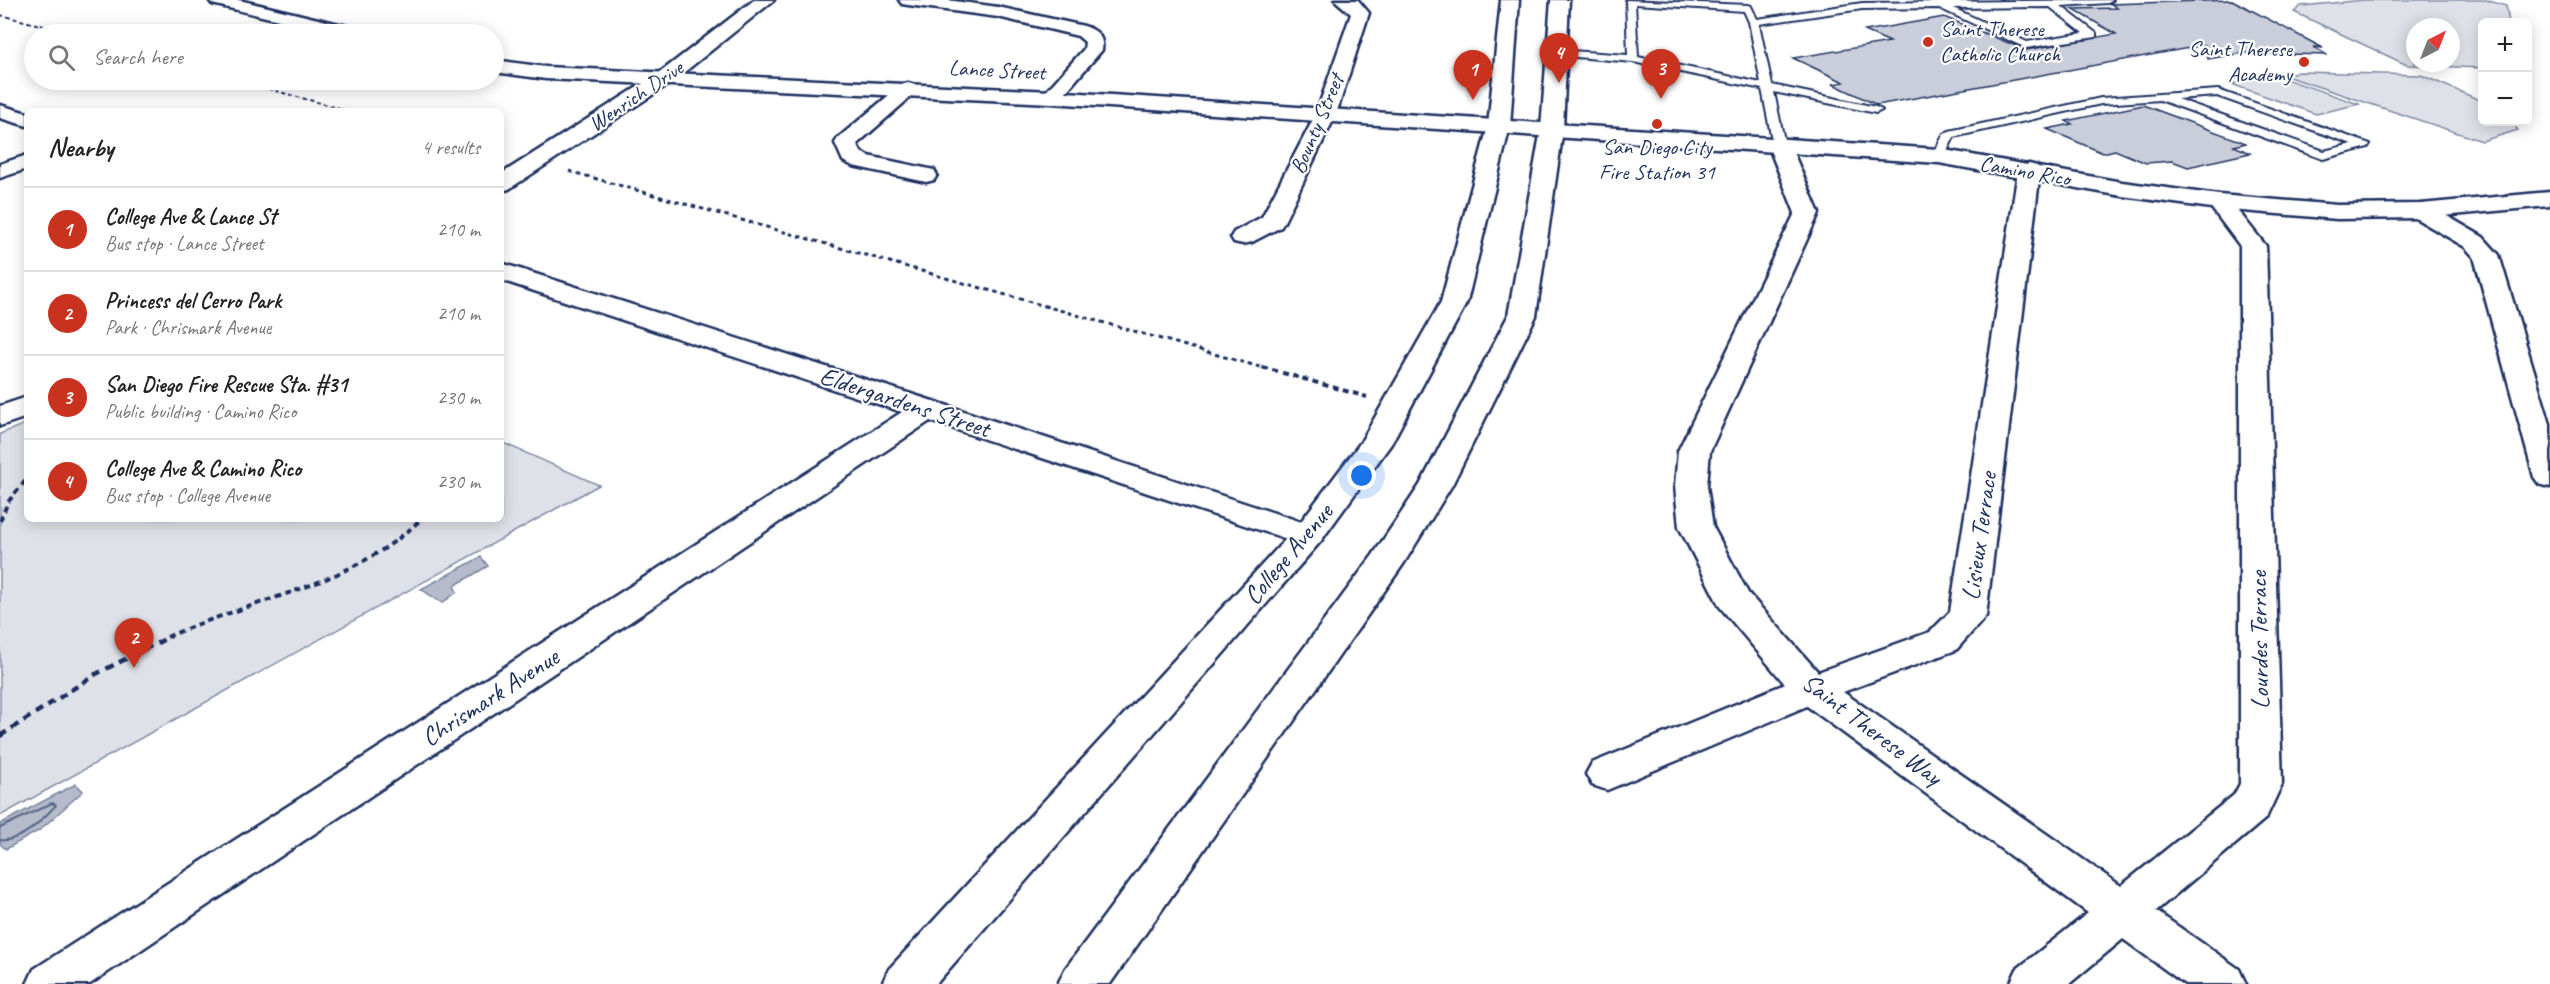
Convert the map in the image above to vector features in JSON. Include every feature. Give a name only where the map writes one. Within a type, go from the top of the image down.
[{"type":"street","name":"Wenrich Drive","points":[[504,182],[665,78],[765,0]]},
{"type":"street","points":[[908,0],[998,12],[1084,32],[1094,40],[1094,50],[1051,97]]},
{"type":"street","name":"Bounty Street","points":[[1243,237],[1272,222],[1326,114],[1360,13],[1352,4],[1344,0]]},
{"type":"street","name":"College Avenue","points":[[906,984],[1308,535],[1376,444],[1454,302],[1498,126],[1510,0]]},
{"type":"street","points":[[1083,984],[1386,563],[1436,485],[1522,316],[1552,129],[1560,0]]},
{"type":"street","points":[[226,1],[317,24]]},
{"type":"street","name":"Lance Street","points":[[504,67],[546,73],[908,89],[1498,126]]},
{"type":"street","points":[[908,89],[846,143],[851,156],[861,161],[926,176]]},
{"type":"street","points":[[0,111],[24,119]]},
{"type":"street","name":"Camino Rico","points":[[1498,126],[1939,156],[2122,189],[2220,202],[2337,212],[2421,211],[2550,199]]},
{"type":"street","name":"Saint Therese Way","points":[[1779,145],[1807,213],[1694,451],[1691,486],[1696,527],[1733,599],[1811,689],[2122,910],[2222,984]]},
{"type":"street","points":[[0,171],[24,163]]},
{"type":"street","name":"Lisieux Terrace","points":[[1607,774],[1811,689],[1943,641],[1968,616],[2029,171]]},
{"type":"street","name":"Lourdes Terrace","points":[[2034,984],[2252,806],[2261,784],[2253,246],[2220,202]]},
{"type":"street","points":[[2421,211],[2474,242],[2486,255],[2550,477]]},
{"type":"street","name":"Eldergardens Street","points":[[504,272],[1308,535]]},
{"type":"street","points":[[0,417],[24,407]]},
{"type":"street","name":"Chrismark Avenue","points":[[51,984],[928,409]]},
{"type":"lane","points":[[1754,22],[1862,6],[2052,4],[2108,0]]},
{"type":"lane","points":[[1633,59],[1630,1],[1748,8],[1754,22],[1779,145]]},
{"type":"lane","points":[[1938,5],[2026,45],[2091,35],[2052,4]]},
{"type":"lane","points":[[1557,53],[1633,59],[1876,110]]},
{"type":"lane","points":[[1939,156],[1949,135],[2101,101],[2218,93],[2364,144],[2323,155],[2161,97]]},
{"type":"path","points":[[0,15],[36,24]]},
{"type":"path","points":[[272,90],[339,108]]},
{"type":"path","points":[[537,162],[1397,405]]},
{"type":"path","points":[[0,521],[8,502],[24,483]]},
{"type":"path","points":[[0,736],[117,662],[157,642],[255,603],[318,583],[380,552],[417,522]]},
{"type":"shaded area","points":[[2365,0],[2486,0],[2506,6],[2508,18],[2478,18],[2478,68],[2460,67],[2460,18],[2406,18],[2406,65],[2294,12],[2301,6]]},
{"type":"shaded area","points":[[2301,72],[2421,75],[2478,99],[2478,126],[2515,126],[2518,130],[2482,141],[2280,74]]},
{"type":"shaded area","points":[[2274,75],[2359,104],[2316,114],[2231,84]]},
{"type":"shaded area","points":[[24,424],[24,522],[504,522],[504,443],[599,485],[0,816],[0,434]]},
{"type":"water","points":[[481,557],[488,566],[454,586],[457,592],[442,603],[421,589]]},
{"type":"water","points":[[76,784],[83,791],[40,830],[6,849],[0,844],[0,824]]},
{"type":"building","points":[[2232,0],[2323,48],[2313,47],[2327,55],[2244,53],[2208,59],[2205,45],[1877,105],[1833,84],[1844,82],[1793,58],[1890,42],[1865,31],[1944,17],[2026,50],[2116,34],[2072,9],[2117,8],[2111,4]]},
{"type":"building","points":[[2143,105],[2246,143],[2234,146],[2250,153],[2188,167],[2172,161],[2146,163],[2115,150],[2103,153],[2047,129],[2072,124],[2066,121]]},
{"type":"place","name":"Saint Therese Catholic Church","points":[[1928,42]]},
{"type":"place","name":"Saint Therese Academy","points":[[2304,62]]},
{"type":"place","name":"College Ave & Camino Rico","points":[[1559,83]]},
{"type":"place","name":"San Diego Fire Rescue Sta. #31","points":[[1661,99]]},
{"type":"place","name":"College Ave & Lance St","points":[[1473,100]]},
{"type":"place","name":"San Diego City Fire Station 31","points":[[1657,124]]},
{"type":"place","name":"Princess del Cerro Park","points":[[134,668]]}]
